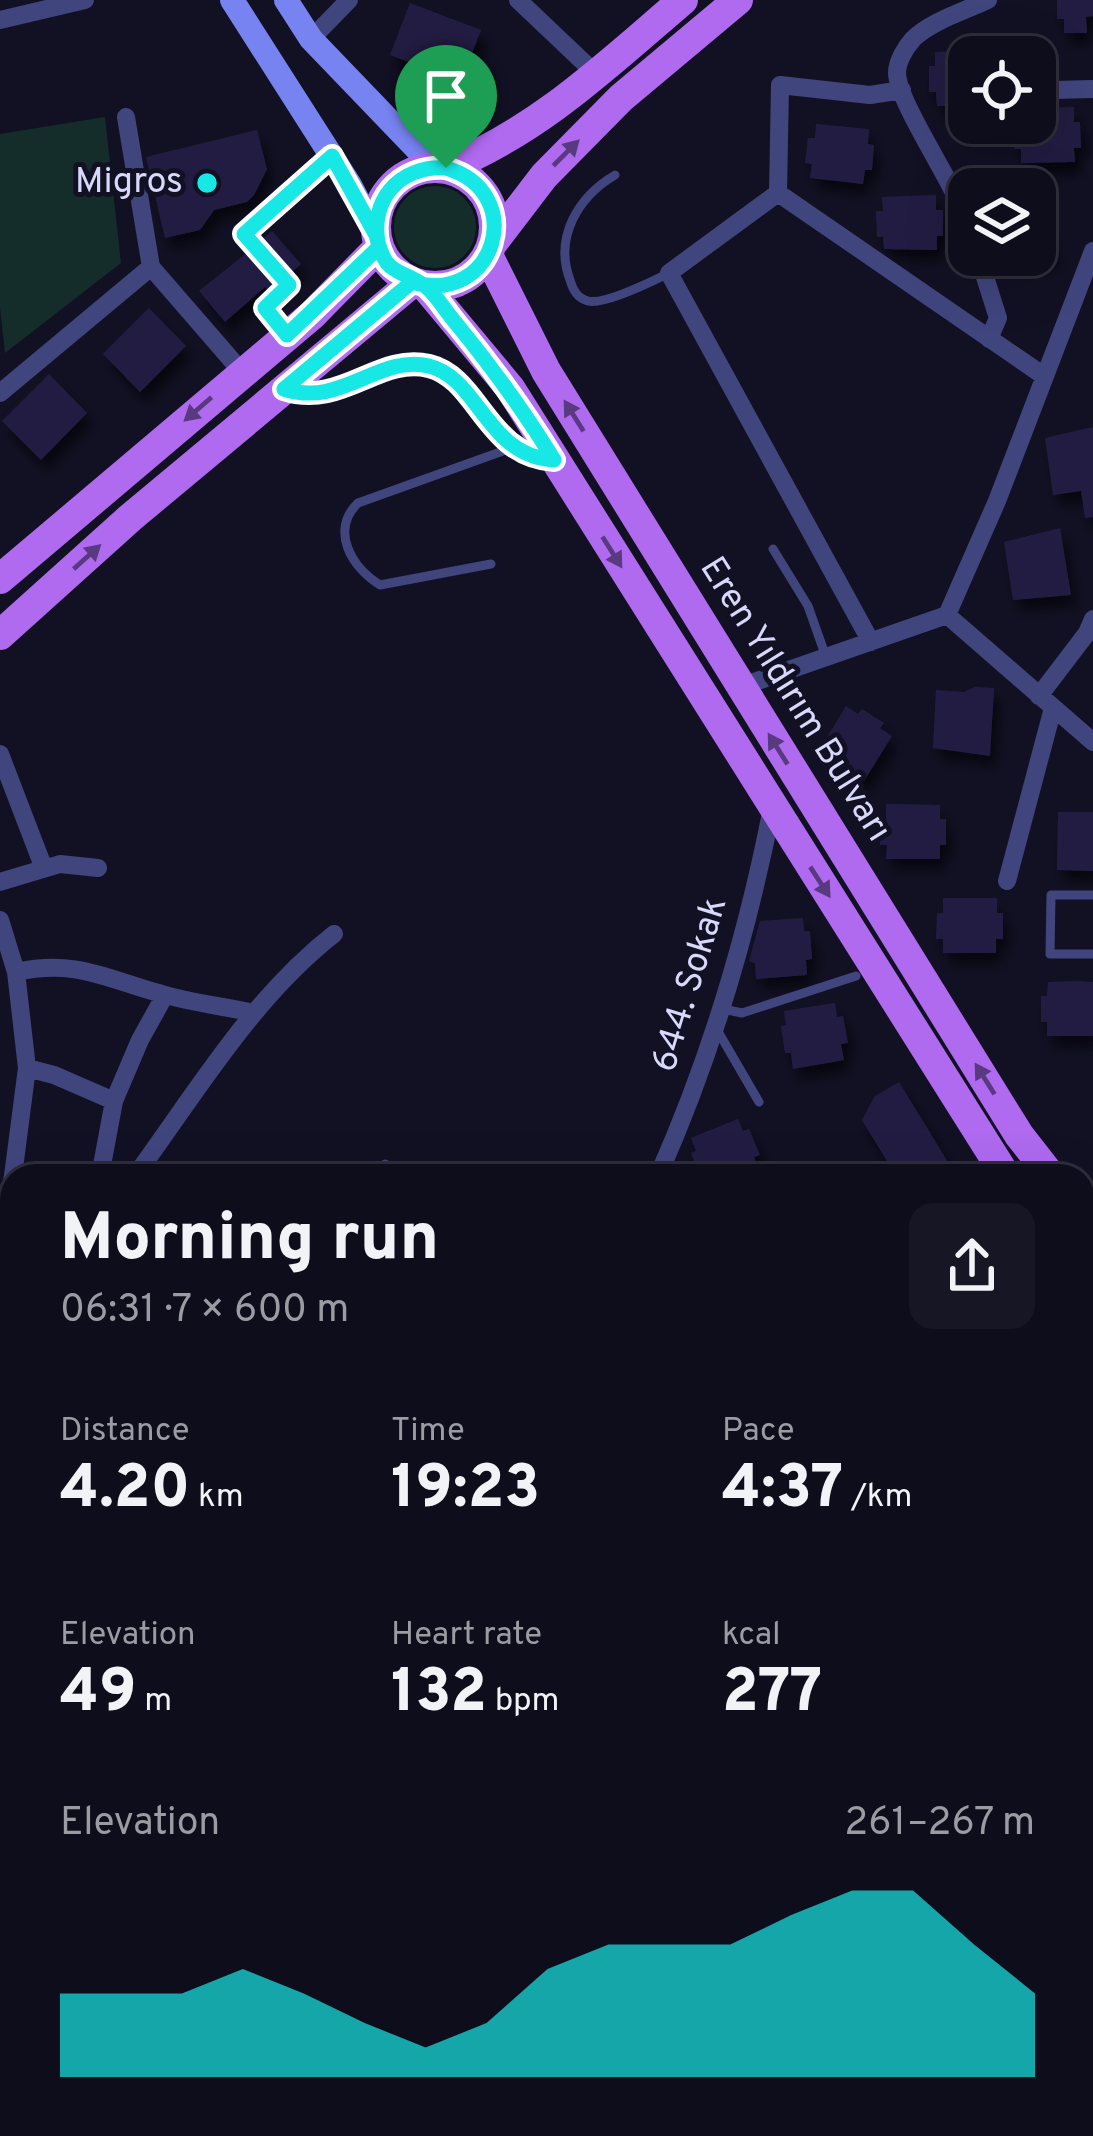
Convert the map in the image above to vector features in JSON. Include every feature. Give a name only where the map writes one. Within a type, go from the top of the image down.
[{"type":"main road","points":[[418,284],[392,268],[378,241],[378,210],[390,188],[410,173],[440,168],[530,126],[683,0]]},
{"type":"main road","points":[[0,635],[284,389],[418,284],[461,280],[544,176],[621,98],[738,0]]},
{"type":"main road","points":[[440,168],[469,178],[486,196],[494,219],[490,249]]},
{"type":"main road","points":[[0,579],[287,335],[378,241]]},
{"type":"main road","name":"Eren Yıldırım Bulvarı","points":[[490,249],[546,371],[1019,1135],[1042,1164]]},
{"type":"main road","name":"Eren Yıldırım Bulvarı","points":[[418,284],[509,388],[998,1164]]},
{"type":"street","points":[[0,20],[85,0]]},
{"type":"street","points":[[232,0],[332,156],[378,241]]},
{"type":"street","points":[[286,0],[311,39],[440,168]]},
{"type":"street","points":[[311,39],[349,0]]},
{"type":"street","points":[[518,0],[596,74]]},
{"type":"street","points":[[948,176],[897,73],[918,34],[988,0]]},
{"type":"street","points":[[778,194],[780,85],[870,95],[902,90]]},
{"type":"street","points":[[1056,90],[1093,89]]},
{"type":"street","points":[[126,117],[151,267],[242,372]]},
{"type":"street","points":[[778,194],[669,273],[871,642]]},
{"type":"street","points":[[778,194],[1044,376]]},
{"type":"street","points":[[740,687],[947,615],[998,501],[1093,250]]},
{"type":"street","points":[[0,393],[151,267]]},
{"type":"street","points":[[985,276],[998,318],[989,339]]},
{"type":"street","points":[[284,389],[320,395],[382,372],[428,366],[448,375],[514,447],[533,457],[554,460]]},
{"type":"street","points":[[947,615],[1093,742]]},
{"type":"street","points":[[1007,881],[1046,702],[1093,619]]},
{"type":"street","points":[[0,754],[43,866]]},
{"type":"street","name":"644. Sokak","points":[[663,1164],[722,1009],[748,920],[772,808]]},
{"type":"street","points":[[0,882],[43,866],[74,863],[98,868]]},
{"type":"street","points":[[0,920],[16,972],[27,1068],[13,1164]]},
{"type":"street","points":[[144,1164],[254,1012],[334,934]]},
{"type":"street","points":[[16,972],[55,966],[88,969],[165,995],[254,1012]]},
{"type":"street","points":[[102,1164],[115,1101],[165,995]]},
{"type":"street","points":[[27,1068],[115,1101]]},
{"type":"lane","points":[[287,335],[265,308],[289,285],[244,234],[332,156]]},
{"type":"lane","points":[[615,175],[581,202],[569,228],[565,256],[572,288],[581,298],[597,302],[669,273]]},
{"type":"lane","points":[[491,564],[380,585],[353,559],[344,519],[358,503],[514,447]]},
{"type":"lane","points":[[773,549],[808,606],[826,657]]},
{"type":"lane","points":[[1093,895],[1051,895],[1050,953],[1093,954]]},
{"type":"lane","points":[[722,1009],[742,1013],[856,976]]},
{"type":"lane","points":[[716,1028],[759,1102]]},
{"type":"green space","points":[[105,117],[121,263],[5,353],[0,307],[0,134]]},
{"type":"green space","points":[[435,186],[464,198],[476,227],[464,256],[435,268],[406,256],[394,227],[406,198]]},
{"type":"building","points":[[1057,0],[1093,0],[1093,16],[1086,17],[1087,33],[1064,33],[1064,19],[1057,19]]},
{"type":"building","points":[[410,3],[481,30],[461,82],[390,55]]},
{"type":"building","points":[[935,52],[948,52],[948,106],[937,106],[936,92],[929,92],[929,66],[935,66]]},
{"type":"building","points":[[1056,107],[1074,107],[1074,122],[1080,122],[1081,148],[1074,148],[1075,162],[1021,163],[1021,149],[1014,149],[1014,144],[1056,144]]},
{"type":"building","points":[[816,124],[869,129],[868,144],[874,145],[872,170],[865,170],[863,184],[810,178],[812,164],[805,163],[808,138],[815,138]]},
{"type":"building","name":"Migros","points":[[257,130],[267,169],[254,195],[247,202],[214,210],[200,230],[165,238],[146,157]]},
{"type":"building","points":[[936,195],[936,210],[943,210],[943,236],[937,236],[937,250],[884,249],[883,237],[877,237],[876,211],[883,211],[882,197]]},
{"type":"building","points":[[272,231],[301,264],[291,273],[262,240]]},
{"type":"building","points":[[248,252],[277,284],[269,291],[265,287],[225,322],[199,291]]},
{"type":"building","points":[[149,308],[186,346],[140,392],[103,354]]},
{"type":"building","points":[[49,374],[87,413],[41,460],[2,421]]},
{"type":"building","points":[[1093,427],[1093,517],[1085,518],[1081,491],[1053,495],[1045,438]]},
{"type":"building","points":[[1060,528],[1071,595],[1013,600],[1004,542]]},
{"type":"building","points":[[994,688],[990,756],[933,748],[936,690],[964,692]]},
{"type":"building","points":[[846,706],[858,714],[862,709],[884,723],[880,728],[892,736],[864,781],[852,773],[848,779],[827,765],[830,760],[818,752]]},
{"type":"building","points":[[886,804],[940,805],[940,819],[946,819],[946,845],[940,845],[940,859],[886,859],[887,845],[880,845],[880,819],[886,819]]},
{"type":"building","points":[[1058,812],[1093,812],[1093,871],[1057,870]]},
{"type":"building","points":[[943,898],[997,898],[997,913],[1003,913],[1003,939],[996,939],[996,953],[943,953],[943,939],[936,939]]},
{"type":"building","points":[[803,918],[804,931],[810,931],[812,959],[806,960],[807,975],[756,979],[755,963],[749,961],[760,921]]},
{"type":"building","points":[[1048,982],[1093,982],[1093,1036],[1047,1036],[1047,1022],[1041,1022],[1041,996],[1047,996]]},
{"type":"building","points":[[835,1003],[848,1043],[841,1044],[844,1060],[793,1069],[791,1053],[785,1053],[784,1011]]},
{"type":"building","points":[[899,1082],[949,1164],[889,1164],[862,1120],[875,1096]]},
{"type":"building","points":[[738,1119],[743,1131],[749,1129],[760,1155],[754,1157],[757,1164],[695,1164],[691,1138]]},
{"type":"place","name":"Migros","points":[[207,183]]},
{"type":"route","points":[[446,168],[410,173],[390,188],[378,210],[379,247],[287,335],[265,308],[289,285],[244,234],[332,156],[350,185],[379,247],[392,268],[424,286],[509,388],[554,460],[533,457],[514,447],[448,375],[428,366],[382,372],[320,395],[284,389],[412,282],[424,286],[449,285],[481,266],[492,244],[491,207],[469,178],[446,168]]}]
